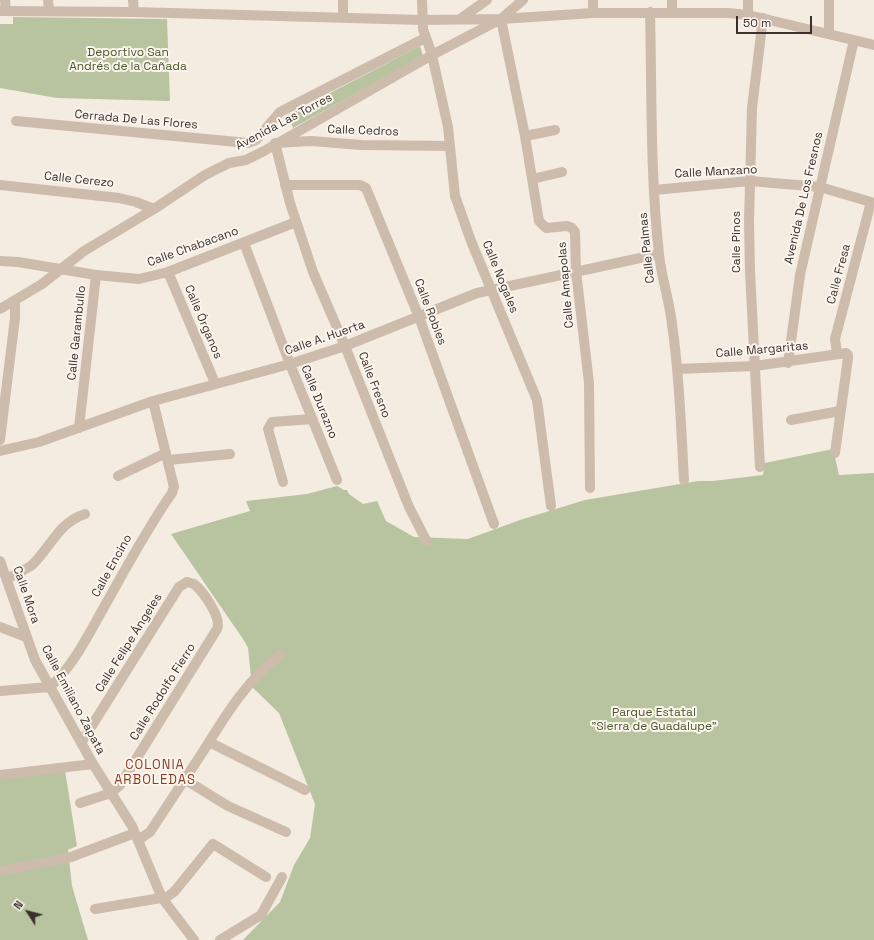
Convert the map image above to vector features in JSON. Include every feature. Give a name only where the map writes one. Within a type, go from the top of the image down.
[{"type":"street","points":[[5,0],[3,11],[134,12],[422,20],[501,19],[593,13],[650,12],[748,15],[874,44]]},
{"type":"street","points":[[48,0],[49,11]]},
{"type":"street","points":[[133,0],[134,12]]},
{"type":"street","points":[[343,0],[343,18]]},
{"type":"street","name":"Calle Nogales","points":[[422,0],[422,20],[425,38],[432,55],[448,126],[455,196],[540,407],[551,506]]},
{"type":"street","points":[[460,19],[487,0]]},
{"type":"street","name":"Avenida Las Torres","points":[[0,309],[15,301],[62,270],[84,251],[154,209],[214,170],[229,163],[246,160],[432,55],[501,19],[523,0]]},
{"type":"street","points":[[593,0],[593,13]]},
{"type":"street","points":[[672,0],[672,12]]},
{"type":"street","points":[[748,0],[748,15]]},
{"type":"street","points":[[829,0],[829,34]]},
{"type":"street","name":"Calle Palmas","points":[[650,12],[654,190],[659,254],[671,316],[677,369],[684,480]]},
{"type":"street","name":"Calle Pinos","points":[[760,467],[750,271],[750,182],[752,108],[763,18]]},
{"type":"street","name":"Calle Amapolas","points":[[501,19],[541,224],[548,229],[567,226],[574,229],[576,271],[589,383],[590,488]]},
{"type":"street","name":"Avenida Las Torres","points":[[253,142],[280,112],[425,38]]},
{"type":"street","name":"Avenida De Los Fresnos","points":[[788,363],[800,275],[854,40]]},
{"type":"street","name":"Cerrada De Las Flores","points":[[16,121],[248,143],[253,142]]},
{"type":"street","points":[[525,136],[555,130]]},
{"type":"street","name":"Calle Cedros","points":[[274,143],[311,141],[361,144],[450,146]]},
{"type":"street","name":"Calle Fresno","points":[[274,143],[296,222],[313,272],[345,346],[409,507],[427,542]]},
{"type":"street","points":[[532,179],[562,172]]},
{"type":"street","name":"Calle Manzano","points":[[654,190],[750,182],[820,187],[873,203]]},
{"type":"street","name":"Calle Cerezo","points":[[0,185],[119,198],[136,202],[154,209]]},
{"type":"street","name":"Calle Robles","points":[[285,185],[360,185],[366,188],[419,317],[494,524]]},
{"type":"street","name":"Calle Fresa","points":[[837,353],[835,339],[873,203]]},
{"type":"street","name":"Calle Chabacano","points":[[96,275],[139,279],[168,272],[296,222]]},
{"type":"street","name":"Calle Durazno","points":[[244,243],[290,364],[337,480]]},
{"type":"street","name":"Calle A. Huerta","points":[[0,452],[39,442],[153,401],[215,383],[290,364],[345,346],[477,293],[507,288],[576,271],[659,254]]},
{"type":"street","points":[[0,261],[18,262],[62,270]]},
{"type":"street","name":"Calle Garambullo","points":[[62,270],[96,275],[79,428]]},
{"type":"street","name":"Calle Órganos","points":[[168,272],[215,383]]},
{"type":"street","points":[[0,440],[15,318],[15,301]]},
{"type":"street","name":"Calle Margaritas","points":[[677,369],[755,366],[788,363],[837,353],[848,355],[840,411]]},
{"type":"street","name":"Calle Encino","points":[[50,687],[65,671],[80,649],[148,529],[172,493],[174,487],[153,401]]},
{"type":"street","points":[[791,420],[840,411],[835,453]]},
{"type":"street","points":[[283,482],[268,429],[269,425],[272,422],[312,419]]},
{"type":"street","points":[[118,476],[167,457],[230,454]]},
{"type":"street","points":[[7,578],[30,566],[66,524],[85,514]]},
{"type":"street","name":"Calle Mora","points":[[0,561],[26,637]]},
{"type":"street","name":"Calle Rodolfo Fierro","points":[[111,793],[128,773],[217,629],[219,622],[217,615],[198,586],[190,582]]},
{"type":"street","name":"Calle Felipe Ángeles","points":[[81,743],[180,587],[184,583],[190,582]]},
{"type":"street","points":[[0,627],[26,637]]},
{"type":"street","name":"Calle Emiliano Zapata","points":[[26,637],[35,660],[81,743],[137,837],[162,898],[194,940]]},
{"type":"street","points":[[0,871],[71,857],[150,832],[184,779],[249,684],[267,665],[281,655]]},
{"type":"street","points":[[0,691],[50,687]]},
{"type":"street","points":[[209,742],[305,790]]},
{"type":"street","points":[[0,774],[93,764]]},
{"type":"street","points":[[184,779],[228,806],[286,832]]},
{"type":"street","points":[[80,802],[111,793]]},
{"type":"street","points":[[96,909],[162,898],[174,892],[213,844],[266,877]]},
{"type":"street","points":[[220,940],[261,915],[282,877]]},
{"type":"green space","name":"Deportivo San Andrés de la Cañada","points":[[13,17],[167,19],[170,101],[57,98],[0,88],[0,24],[13,24]]},
{"type":"green space","points":[[420,46],[423,56],[293,128],[288,115]]},
{"type":"green space","name":"Parque Estatal \"Sierra de Guadalupe\"","points":[[833,449],[839,475],[874,473],[874,940],[243,940],[280,902],[294,865],[310,838],[315,804],[279,713],[252,687],[248,648],[245,642],[171,534],[250,511],[246,501],[307,494],[337,486],[347,490],[349,494],[363,504],[377,501],[386,521],[414,537],[468,539],[520,520],[585,500],[698,481],[713,481],[763,475],[765,463]]},
{"type":"green space","points":[[64,764],[77,846],[68,850],[72,886],[88,940],[0,940],[0,772]]},
{"type":"district","name":"COLONIA ARBOLEDAS","points":[[155,772]]}]
